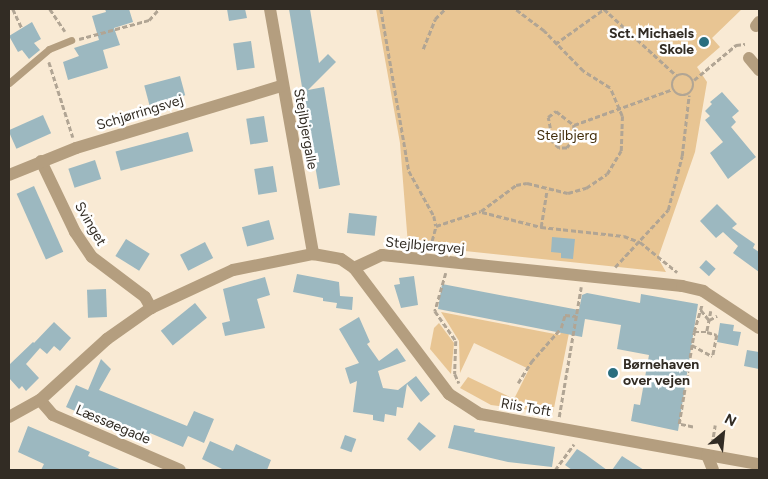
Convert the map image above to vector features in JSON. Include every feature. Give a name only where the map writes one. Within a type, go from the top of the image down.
[{"type":"street","name":"Stejlbjergalle","points":[[270,9],[313,254]]},
{"type":"street","points":[[749,58],[759,70]]},
{"type":"street","name":"Schjørringsvej","points":[[9,175],[76,148],[282,86]]},
{"type":"street","name":"Svinget","points":[[41,161],[75,232],[92,258],[145,297],[151,308]]},
{"type":"street","points":[[9,417],[40,400],[107,339],[151,308],[233,270],[313,254],[341,260],[354,268]]},
{"type":"street","name":"Stejlbjergvej","points":[[354,268],[382,255],[583,278],[682,286],[709,295],[759,328]]},
{"type":"street","name":"Riis Toft","points":[[354,268],[449,394],[480,414],[580,434],[759,464]]},
{"type":"street","name":"Læssøegade","points":[[40,400],[53,415],[180,470]]},
{"type":"street","points":[[709,455],[713,470]]},
{"type":"lane","points":[[9,83],[46,51],[71,40]]},
{"type":"path","points":[[13,9],[22,28]]},
{"type":"path","points":[[50,9],[71,40],[141,23],[149,20],[159,9]]},
{"type":"path","points":[[382,9],[409,171],[434,216],[436,226],[428,260]]},
{"type":"path","points":[[423,48],[435,18],[445,9]]},
{"type":"path","points":[[436,226],[481,211],[516,185],[527,183],[546,189],[578,191],[597,182],[612,168],[623,143],[620,108],[610,88],[583,70],[515,9]]},
{"type":"path","points":[[555,44],[604,9],[676,76]]},
{"type":"path","points":[[673,89],[683,96],[693,91],[694,80],[736,45],[745,44],[755,29]]},
{"type":"path","points":[[46,51],[76,148]]},
{"type":"path","points":[[676,76],[686,74],[694,80]]},
{"type":"path","points":[[673,89],[676,76]]},
{"type":"path","points":[[574,125],[673,89]]},
{"type":"path","points":[[613,279],[615,266],[660,222],[673,195],[682,156],[688,94]]},
{"type":"path","points":[[560,112],[574,125],[575,135],[571,146],[564,148],[554,146],[550,114],[560,112]]},
{"type":"path","points":[[541,227],[546,189]]},
{"type":"path","points":[[481,211],[541,227],[624,236],[640,242],[677,272],[682,286]]},
{"type":"path","points":[[447,262],[445,284],[442,284],[435,311],[456,342],[455,374],[459,383]]},
{"type":"path","points":[[557,429],[583,278]]},
{"type":"path","points":[[692,427],[679,424],[694,332],[700,310],[709,295]]},
{"type":"path","points":[[707,332],[709,295]]},
{"type":"path","points":[[700,310],[709,320]]},
{"type":"path","points":[[518,383],[531,362],[561,328],[565,315],[576,316]]},
{"type":"path","points":[[692,345],[712,356],[717,336],[707,332],[694,332]]},
{"type":"path","points":[[709,455],[715,425]]},
{"type":"path","points":[[555,470],[580,434]]},
{"type":"green space","name":"Stejlbjerg","points":[[376,9],[742,9],[712,38],[720,47],[697,67],[707,82],[695,152],[658,258],[666,272],[408,245],[400,143]]},
{"type":"green space","points":[[441,312],[560,335],[566,318],[572,318],[553,413],[491,405],[460,388],[468,377],[514,399],[529,369],[474,343],[460,373],[459,341]]},
{"type":"green space","points":[[439,323],[454,343],[451,374],[430,349],[434,328]]},
{"type":"building","points":[[105,9],[129,9],[133,22],[114,28],[120,45],[103,50],[108,68],[68,80],[63,62],[79,56],[74,48],[99,40],[92,16],[106,12]]},
{"type":"building","points":[[227,9],[245,9],[247,18],[229,21]]},
{"type":"building","points":[[289,9],[310,9],[319,63],[328,54],[336,62],[308,90],[324,87],[340,185],[319,189]]},
{"type":"building","points":[[32,22],[41,39],[34,43],[40,50],[29,59],[22,50],[18,52],[9,36]]},
{"type":"building","points":[[251,41],[255,68],[237,70],[233,44]]},
{"type":"building","points":[[180,76],[185,95],[149,105],[144,86]]},
{"type":"building","points":[[722,92],[739,111],[732,117],[736,122],[731,127],[756,157],[728,179],[710,153],[723,142],[705,120],[710,116],[705,111],[712,104],[710,102]]},
{"type":"building","points":[[43,115],[51,133],[16,149],[9,130]]},
{"type":"building","points":[[264,116],[268,142],[250,144],[246,119]]},
{"type":"building","points":[[188,132],[193,151],[121,171],[116,151]]},
{"type":"building","points":[[95,160],[101,179],[75,188],[68,169]]},
{"type":"building","points":[[273,166],[277,192],[258,195],[254,169]]},
{"type":"building","points":[[34,186],[63,252],[46,260],[17,194]]},
{"type":"building","points":[[717,204],[737,224],[732,228],[755,244],[753,248],[759,252],[759,272],[733,253],[738,246],[723,232],[716,238],[700,221]]},
{"type":"building","points":[[349,213],[377,216],[375,236],[347,233]]},
{"type":"building","points":[[269,220],[274,239],[247,247],[242,227]]},
{"type":"building","points":[[552,237],[575,239],[573,259],[561,258],[561,253],[551,252]]},
{"type":"building","points":[[126,239],[150,254],[139,271],[115,256]]},
{"type":"building","points":[[205,242],[213,258],[188,271],[180,255]]},
{"type":"building","points":[[706,260],[716,269],[709,276],[699,267]]},
{"type":"building","points":[[297,274],[339,282],[340,296],[353,297],[352,310],[336,308],[337,303],[323,301],[323,298],[293,292]]},
{"type":"building","points":[[414,276],[418,305],[401,308],[394,285],[400,284],[399,278]]},
{"type":"building","points":[[265,277],[270,295],[257,299],[265,328],[225,336],[222,323],[230,321],[223,289]]},
{"type":"building","points":[[442,284],[579,310],[582,295],[587,293],[640,303],[641,294],[698,304],[678,431],[631,421],[634,404],[640,405],[649,355],[617,349],[621,325],[585,319],[582,337],[438,309]]},
{"type":"building","points":[[106,289],[107,317],[88,318],[87,290]]},
{"type":"building","points":[[195,303],[207,318],[173,345],[161,331]]},
{"type":"building","points":[[359,317],[370,342],[367,344],[379,361],[397,348],[406,361],[378,371],[383,388],[398,390],[416,376],[430,394],[421,402],[407,384],[403,408],[397,407],[396,416],[385,414],[384,422],[373,420],[373,415],[353,412],[357,381],[350,384],[345,368],[359,363],[339,329]]},
{"type":"building","points":[[54,322],[71,338],[60,351],[54,346],[47,354],[40,348],[26,364],[39,378],[26,391],[22,386],[19,389],[9,378],[9,365]]},
{"type":"building","points":[[720,323],[734,325],[733,331],[741,332],[738,346],[717,342]]},
{"type":"building","points":[[747,350],[759,352],[759,369],[744,366]]},
{"type":"building","points":[[101,359],[111,369],[99,390],[187,426],[194,411],[214,419],[204,443],[188,436],[183,447],[150,433],[146,442],[66,407],[76,385],[88,390]]},
{"type":"building","points":[[419,422],[436,436],[420,451],[407,439]]},
{"type":"building","points":[[454,425],[475,429],[474,432],[555,447],[552,467],[508,462],[448,448]]},
{"type":"building","points":[[28,426],[90,452],[88,456],[122,470],[41,470],[44,464],[18,452]]},
{"type":"building","points":[[345,435],[356,439],[351,452],[340,448]]},
{"type":"building","points":[[210,441],[233,451],[236,444],[271,460],[267,470],[224,470],[202,459]]},
{"type":"building","points":[[577,449],[607,470],[572,470],[565,465]]},
{"type":"building","points":[[622,456],[644,470],[612,470]]},
{"type":"place","name":"Sct. Michaels Skole","points":[[704,42]]},
{"type":"place","name":"Børnehaven over vejen","points":[[613,373]]}]
